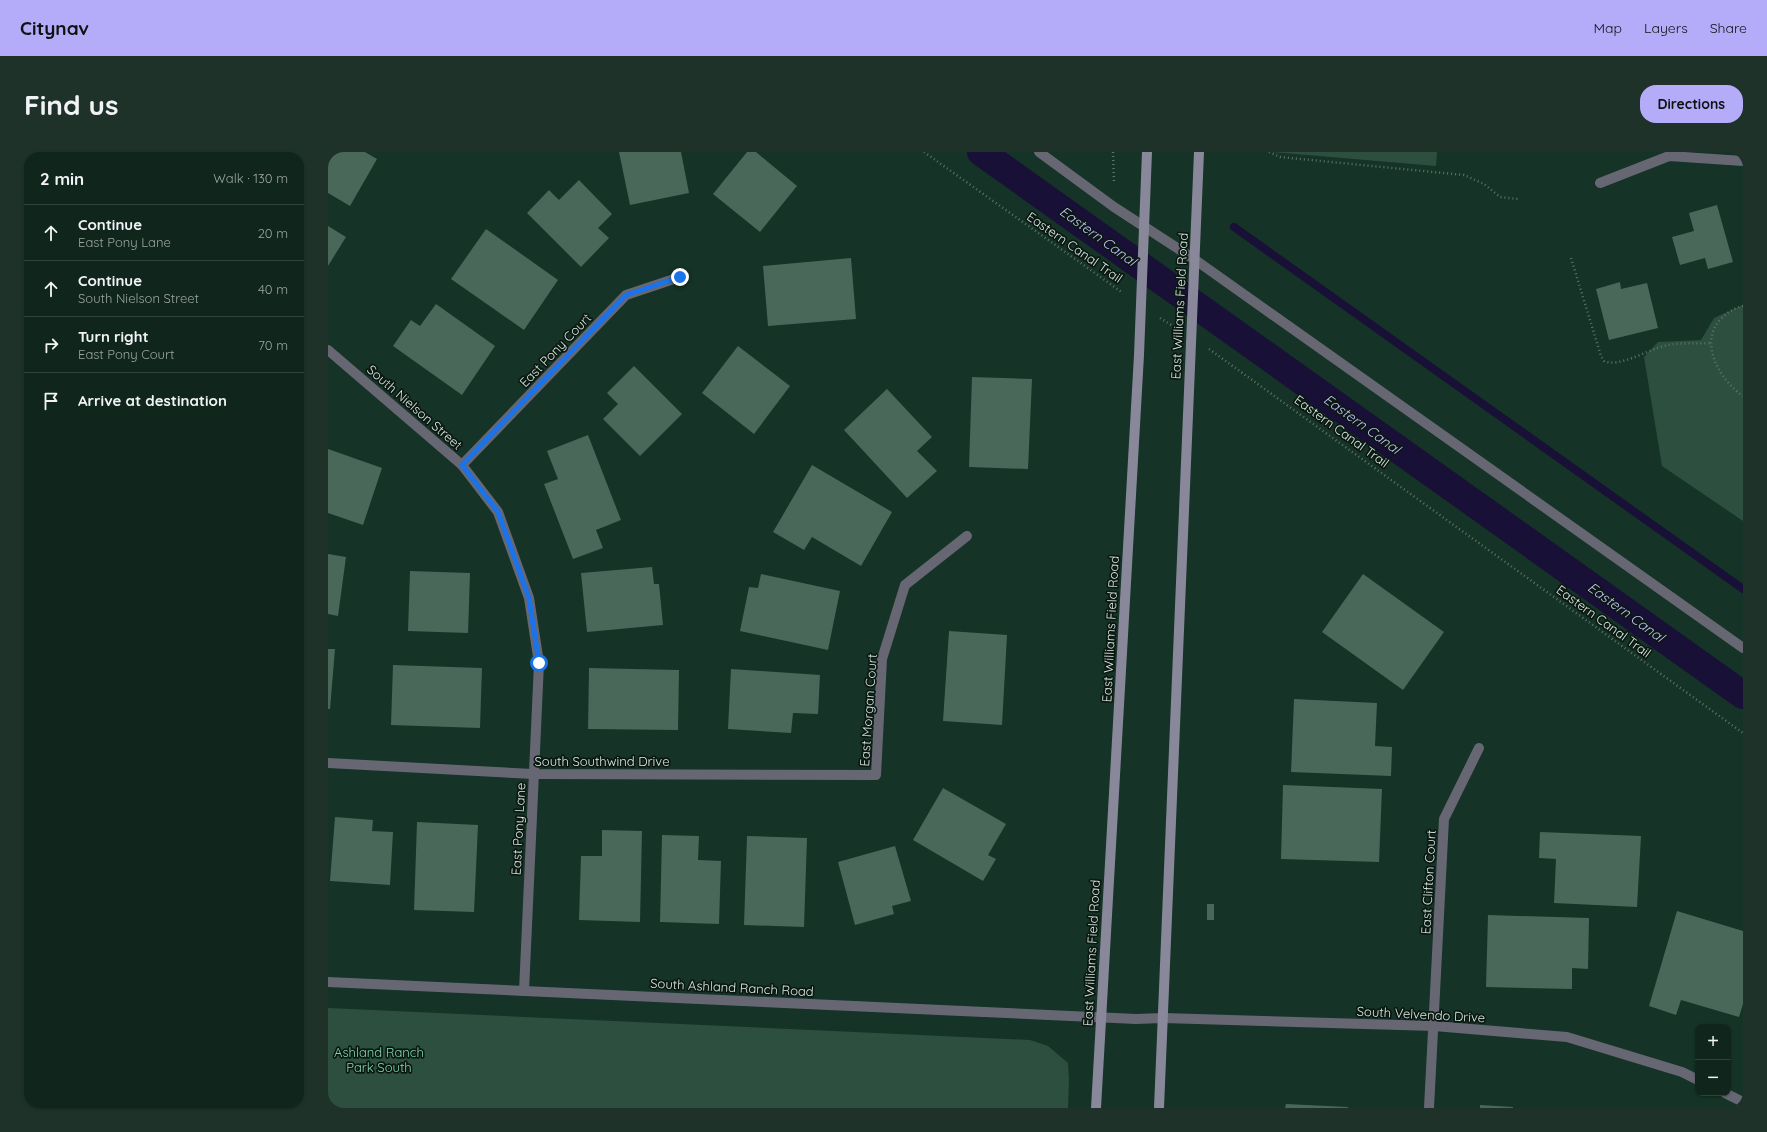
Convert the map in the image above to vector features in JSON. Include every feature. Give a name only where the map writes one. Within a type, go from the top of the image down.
[{"type":"main road","name":"East Williams Field Road","points":[[1096,1108],[1142,305],[1147,152]]},
{"type":"main road","name":"East Williams Field Road","points":[[1159,1108],[1199,152]]},
{"type":"street","points":[[1039,152],[1114,207],[1194,259],[1743,648]]},
{"type":"street","points":[[1600,183],[1670,156],[1743,161]]},
{"type":"street","name":"East Pony Court","points":[[462,465],[626,295],[680,277]]},
{"type":"street","name":"South Nielson Street","points":[[328,350],[462,465],[498,512],[529,598]]},
{"type":"street","name":"East Morgan Court","points":[[876,775],[882,658],[905,585],[967,536]]},
{"type":"street","name":"East Pony Lane","points":[[524,990],[539,663],[529,598]]},
{"type":"street","name":"East Clifton Court","points":[[1429,1108],[1444,819],[1479,748]]},
{"type":"street","name":"South Southwind Drive","points":[[328,763],[533,774],[876,775]]},
{"type":"street","name":"South Ashland Ranch Road","points":[[328,982],[1136,1019]]},
{"type":"street","name":"South Velvendo Drive","points":[[1136,1019],[1163,1018],[1434,1026],[1566,1037],[1682,1072],[1695,1078]]},
{"type":"street","points":[[1731,1096],[1743,1102]]},
{"type":"path","name":"Eastern Canal Trail","points":[[924,152],[1107,282],[1210,349],[1743,733]]},
{"type":"path","points":[[1113,152],[1114,207]]},
{"type":"path","points":[[1269,152],[1280,157],[1464,175],[1484,184],[1500,197],[1518,199]]},
{"type":"path","points":[[1571,258],[1601,356],[1604,361],[1613,363],[1664,346],[1675,344],[1711,343]]},
{"type":"path","points":[[1743,306],[1735,308],[1722,317],[1716,325],[1711,343],[1713,354],[1727,382],[1743,396]]},
{"type":"green space","points":[[1272,152],[1437,152],[1436,166]]},
{"type":"green space","points":[[1743,305],[1743,521],[1662,466],[1644,357],[1658,342],[1701,340],[1714,318]]},
{"type":"green space","name":"Ashland Ranch Park South","points":[[328,1008],[1030,1040],[1048,1046],[1068,1063],[1068,1108],[328,1108]]},
{"type":"building","points":[[328,152],[365,152],[377,159],[350,206],[328,193]]},
{"type":"building","points":[[619,152],[681,152],[689,193],[630,205]]},
{"type":"building","points":[[747,152],[756,152],[797,186],[760,232],[713,194]]},
{"type":"building","points":[[579,180],[612,214],[598,228],[609,238],[581,267],[527,213],[549,190],[559,200]]},
{"type":"building","points":[[1717,205],[1733,262],[1708,269],[1705,258],[1680,265],[1672,237],[1694,231],[1689,213]]},
{"type":"building","points":[[328,226],[346,237],[328,266]]},
{"type":"building","points":[[486,229],[558,280],[524,330],[451,279]]},
{"type":"building","points":[[851,258],[856,319],[768,326],[763,266]]},
{"type":"building","points":[[1620,282],[1621,289],[1647,283],[1658,328],[1609,340],[1596,289]]},
{"type":"building","points":[[436,304],[495,346],[462,395],[393,346],[411,320],[420,326]]},
{"type":"building","points":[[738,346],[790,386],[754,434],[702,393]]},
{"type":"building","points":[[634,366],[682,414],[640,456],[603,419],[618,404],[607,393]]},
{"type":"building","points":[[972,377],[1032,379],[1028,469],[969,467]]},
{"type":"building","points":[[887,389],[932,437],[917,451],[937,471],[907,498],[844,430]]},
{"type":"building","points":[[588,435],[621,520],[596,530],[603,548],[573,559],[544,484],[558,479],[547,451]]},
{"type":"building","points":[[328,449],[382,468],[363,525],[328,513]]},
{"type":"building","points":[[812,465],[892,512],[861,566],[812,537],[804,550],[773,532]]},
{"type":"building","points":[[328,554],[346,557],[338,616],[328,614]]},
{"type":"building","points":[[652,567],[654,584],[659,584],[663,625],[587,632],[581,573]]},
{"type":"building","points":[[410,571],[470,573],[468,633],[408,631]]},
{"type":"building","points":[[761,574],[840,591],[828,650],[740,631],[749,587],[758,588]]},
{"type":"building","points":[[1363,574],[1444,632],[1403,690],[1322,632]]},
{"type":"building","points":[[949,631],[1007,635],[1002,725],[943,721]]},
{"type":"building","points":[[328,649],[335,649],[330,709],[328,709]]},
{"type":"building","points":[[393,665],[482,668],[480,728],[391,725]]},
{"type":"building","points":[[589,668],[679,670],[678,730],[588,729]]},
{"type":"building","points":[[731,669],[820,675],[818,714],[793,713],[791,733],[728,729]]},
{"type":"building","points":[[1294,699],[1377,703],[1375,746],[1392,747],[1391,776],[1291,772]]},
{"type":"building","points":[[1283,785],[1382,789],[1379,862],[1281,859]]},
{"type":"building","points":[[943,788],[1006,824],[988,855],[996,859],[983,881],[913,840]]},
{"type":"building","points":[[335,817],[373,820],[372,831],[393,832],[390,885],[330,881]]},
{"type":"building","points":[[417,822],[478,825],[474,912],[414,910]]},
{"type":"building","points":[[602,830],[642,831],[640,922],[579,920],[581,856],[602,856]]},
{"type":"building","points":[[1540,832],[1641,836],[1637,907],[1554,903],[1556,859],[1539,858]]},
{"type":"building","points":[[662,835],[699,836],[698,860],[721,861],[719,924],[660,922]]},
{"type":"building","points":[[747,836],[807,838],[804,927],[744,925]]},
{"type":"building","points":[[895,846],[911,901],[892,906],[894,914],[855,925],[838,862]]},
{"type":"building","points":[[1207,904],[1214,904],[1214,920],[1207,920]]},
{"type":"building","points":[[1677,911],[1743,931],[1743,1004],[1739,1017],[1681,1000],[1676,1015],[1649,1006]]},
{"type":"building","points":[[1488,915],[1589,918],[1588,969],[1572,968],[1572,989],[1486,987]]},
{"type":"building","points":[[1286,1104],[1348,1107],[1348,1108],[1285,1108]]},
{"type":"building","points":[[1480,1105],[1513,1107],[1513,1108],[1480,1108]]},
{"type":"waterway","name":"Eastern Canal","points":[[981,152],[1743,695]]},
{"type":"waterway","points":[[1234,227],[1743,589]]},
{"type":"route","points":[[539,663],[529,598],[498,512],[462,465],[626,295],[680,277]]}]
